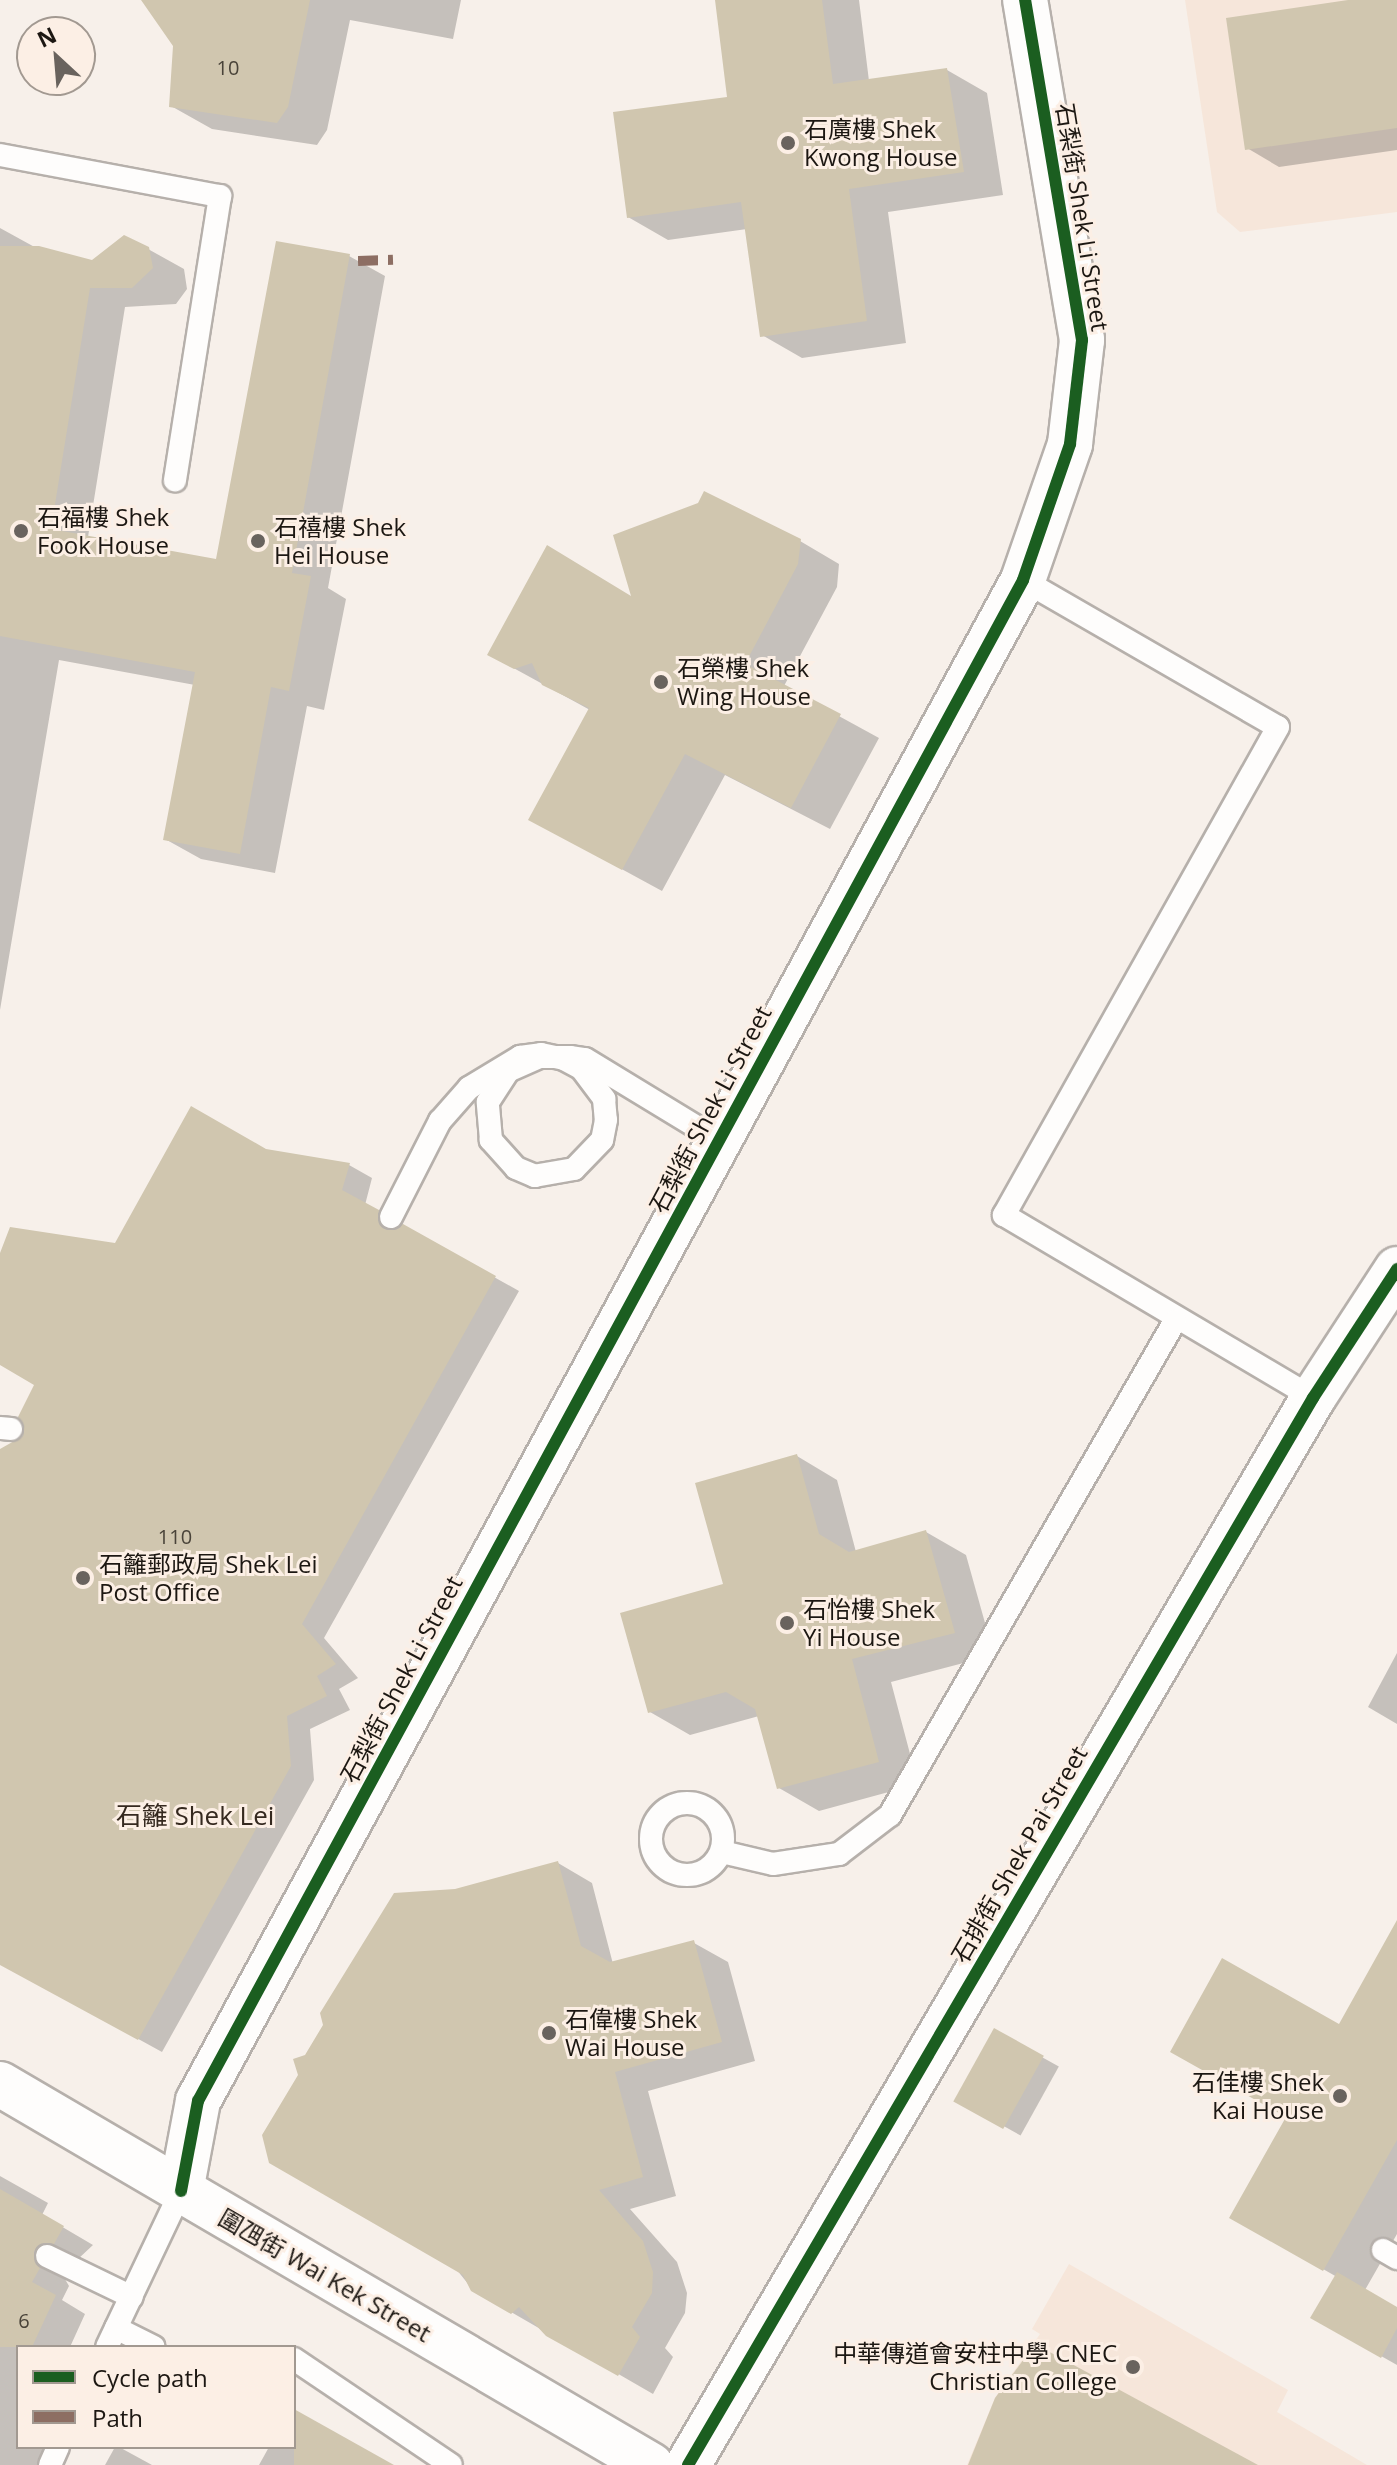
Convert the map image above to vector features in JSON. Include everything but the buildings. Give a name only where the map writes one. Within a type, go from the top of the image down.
[{"type":"street","name":"石梨街 Shek Li Street","points":[[181,2191],[198,2101],[1023,580],[1070,444],[1082,340],[1025,0]]},
{"type":"street","name":"石排街 Shek Pai Street","points":[[688,2465],[1313,1398],[1394,1280]]},
{"type":"street","name":"圍乪街 Wai Kek Street","points":[[0,2084],[651,2465]]},
{"type":"lane","points":[[0,155],[220,196],[175,480]]},
{"type":"lane","points":[[1023,580],[1278,727],[1004,1215],[1175,1321],[1313,1398]]},
{"type":"lane","points":[[391,1217],[440,1121],[469,1088],[520,1057],[541,1054],[553,1056],[564,1059],[596,1082],[604,1099],[602,1140],[591,1156],[574,1169],[535,1176],[501,1156],[486,1121],[496,1085],[528,1059],[551,1057],[560,1057],[570,1057],[585,1059],[718,1140]]},
{"type":"lane","points":[[722,1852],[773,1864],[839,1854],[890,1815],[1175,1321]]},
{"type":"lane","points":[[145,2345],[111,2337],[181,2191]]},
{"type":"lane","points":[[47,2256],[132,2297]]},
{"type":"lane","points":[[296,2360],[451,2465]]},
{"type":"shaded area","points":[[1185,0],[1397,0],[1397,212],[1240,232],[1217,212]]},
{"type":"shaded area","name":"中華傳道會安柱中學 CNEC Christian College","points":[[1069,2264],[1288,2390],[1277,2412],[1367,2465],[967,2465],[995,2398],[1040,2334],[1032,2329]]},
{"type":"marked path","points":[[358,261],[393,260]]},
{"type":"cycle path","points":[[181,2191],[198,2101],[1023,580],[1070,444],[1082,340],[1025,0]]},
{"type":"cycle path","points":[[688,2465],[1313,1398],[1397,1269]]},
{"type":"place","name":"石廣樓 Shek Kwong House","points":[[788,143]]},
{"type":"place","name":"石福樓 Shek Fook House","points":[[21,531]]},
{"type":"place","name":"石禧樓 Shek Hei House","points":[[258,541]]},
{"type":"place","name":"石榮樓 Shek Wing House","points":[[661,682]]},
{"type":"place","name":"石籬郵政局 Shek Lei Post Office","points":[[83,1578]]},
{"type":"place","name":"石怡樓 Shek Yi House","points":[[787,1623]]},
{"type":"place","name":"石偉樓 Shek Wai House","points":[[549,2033]]},
{"type":"place","name":"石佳樓 Shek Kai House","points":[[1340,2096]]},
{"type":"place","name":"中華傳道會安柱中學 CNEC Christian College","points":[[1133,2367]]},
{"type":"district","name":"石籬 Shek Lei","points":[[195,1816]]}]
